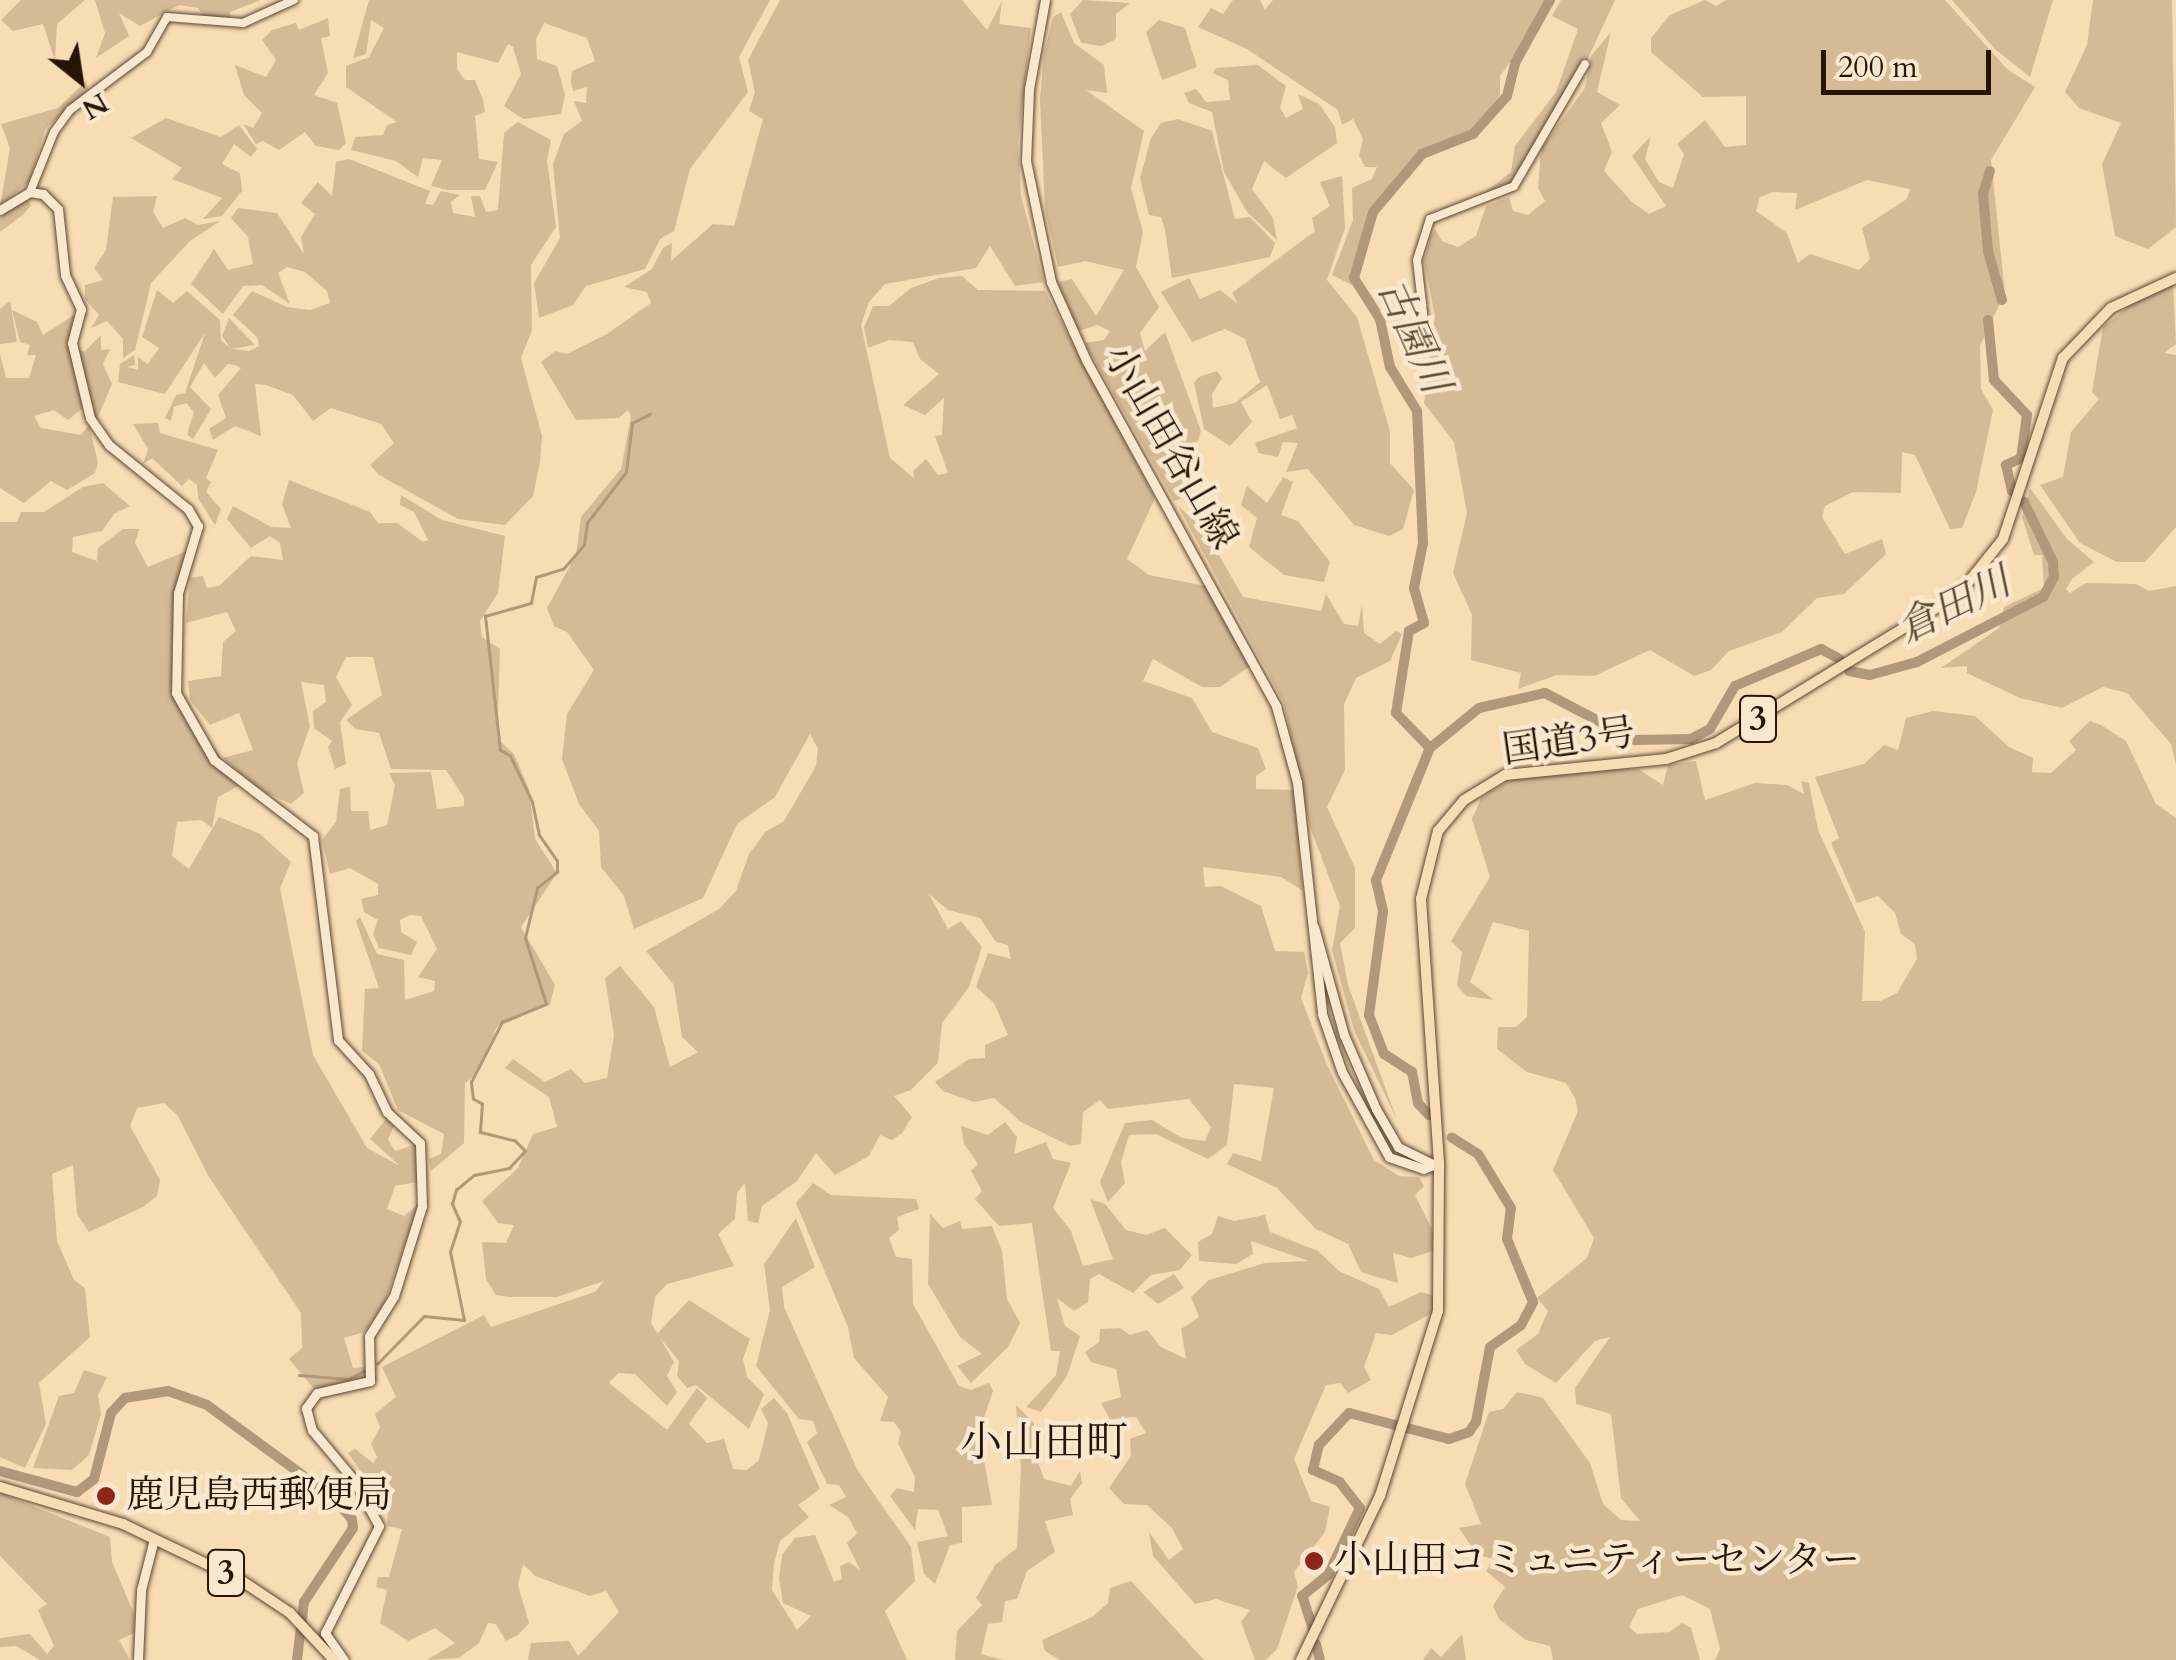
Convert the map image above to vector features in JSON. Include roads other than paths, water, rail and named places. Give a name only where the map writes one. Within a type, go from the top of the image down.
[{"type":"highway","name":"国道3号","points":[[1300,1660],[1398,1443],[1440,1296],[1439,1163],[1422,882],[1431,846],[1453,811],[1479,789],[1522,770],[1701,750],[1959,594],[2003,539],[2046,395],[2063,358],[2111,308],[2176,278]]},
{"type":"highway","name":"3","points":[[0,1487],[154,1539],[242,1581],[292,1616],[334,1660]]},
{"type":"main road","name":"小山田谷山線","points":[[1045,0],[1026,136],[1041,253],[1086,360],[1270,690],[1297,782],[1322,1014],[1362,1115],[1397,1163],[1423,1168],[1439,1163]]},
{"type":"main road","points":[[0,210],[30,192],[47,196],[58,209],[66,275],[82,313],[72,344],[92,422],[198,526],[198,543],[178,593],[176,693],[214,760],[313,836],[338,1040],[368,1074],[387,1112],[420,1144],[422,1206],[394,1296],[369,1336],[370,1381],[317,1393],[306,1408],[312,1430],[354,1480],[379,1526],[325,1633],[344,1660]]},
{"type":"main road","points":[[138,1660],[142,1582],[154,1539]]},
{"type":"street","points":[[30,192],[54,132],[70,110],[147,52],[167,17],[242,23],[294,0]]},
{"type":"street","points":[[1424,322],[1417,260],[1430,219],[1514,186],[1585,64]]},
{"type":"waterway","name":"古園川","points":[[1430,748],[1396,713],[1409,631],[1424,623],[1414,588],[1423,543],[1417,411],[1390,367],[1380,319],[1354,278],[1373,212],[1422,154],[1473,134],[1507,96],[1515,63],[1550,0]]},
{"type":"waterway","name":"倉田川","points":[[1990,171],[1983,194],[1988,251],[2002,300]]},
{"type":"waterway","name":"倉田川","points":[[1988,320],[1994,380],[2027,415],[2021,458],[2006,465],[2012,491]]},
{"type":"waterway","points":[[377,1364],[424,1316],[464,1320],[450,1252],[460,1222],[452,1204],[456,1190],[474,1175],[509,1168],[525,1151],[515,1141],[480,1132],[482,1104],[473,1099],[471,1082],[502,1022],[546,1004],[525,938],[537,888],[557,872],[557,861],[539,835],[532,802],[510,756],[500,750],[485,616],[531,603],[536,577],[563,569],[584,545],[587,523],[626,472],[632,423],[650,414]]},
{"type":"waterway","name":"倉田川","points":[[1849,671],[1870,675],[1917,662],[2043,597],[2054,577],[2053,562],[2024,502]]},
{"type":"waterway","name":"倉田川","points":[[1429,1115],[1418,1103],[1412,1072],[1384,1054],[1369,1015],[1383,911],[1376,880],[1430,748],[1479,708],[1545,693],[1635,740],[1691,739],[1710,729],[1735,686],[1821,649],[1840,659]]},
{"type":"waterway","points":[[1313,1629],[1302,1596],[1328,1575],[1360,1508],[1340,1482],[1313,1470],[1319,1445],[1349,1413],[1449,1439],[1469,1432],[1476,1422],[1490,1347],[1521,1325],[1533,1302],[1507,1239],[1511,1208],[1478,1154],[1452,1138]]},
{"type":"waterway","points":[[299,1375],[348,1379],[364,1371]]},
{"type":"waterway","points":[[0,1471],[77,1492],[94,1479],[111,1413],[125,1398],[168,1391],[207,1405],[335,1499],[352,1519],[353,1528],[304,1602],[297,1660]]},
{"type":"waterway","points":[[1316,1644],[1320,1660]]},
{"type":"place","name":"鹿児島西郵便局","points":[[106,1496]]},
{"type":"place","name":"小山田コミュニティーセンター","points":[[1314,1561]]},
{"type":"district","name":"小山田町","points":[[1044,1443]]}]
